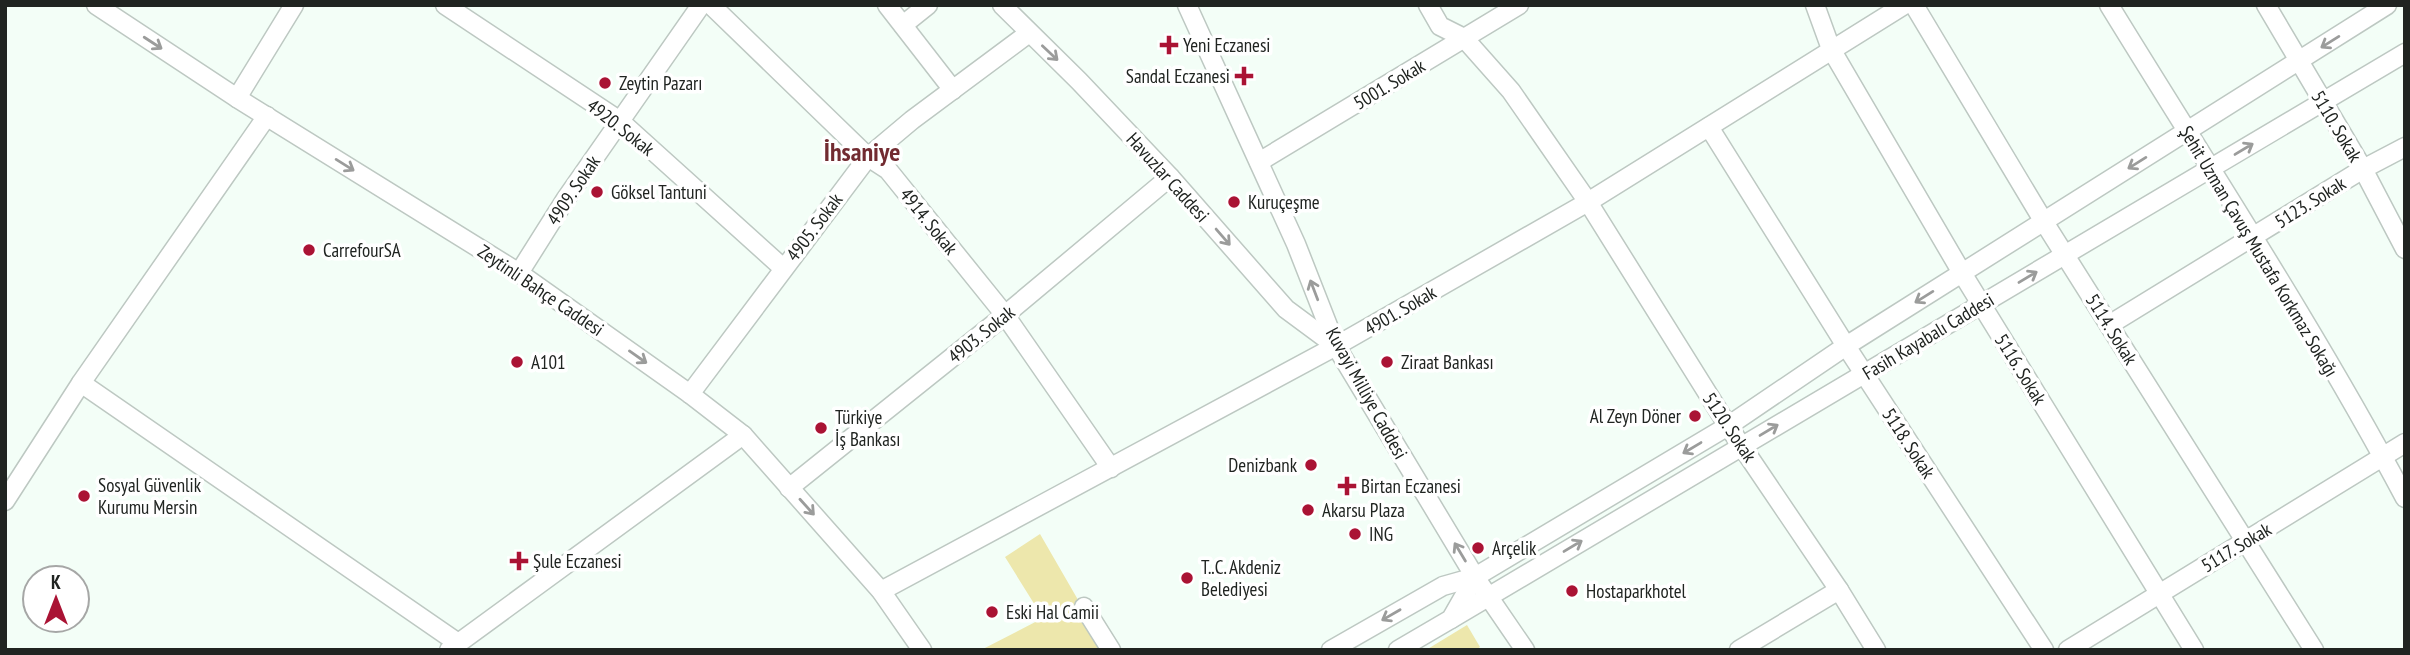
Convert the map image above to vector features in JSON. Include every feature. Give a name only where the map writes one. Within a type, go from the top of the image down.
[{"type":"street","name":"Zeytinli Bahçe Caddesi","points":[[96,5],[237,98],[519,273],[690,394],[743,435],[881,591],[922,650]]},
{"type":"street","points":[[237,98],[294,5]]},
{"type":"street","name":"4920. Sokak","points":[[445,5],[620,121],[783,268]]},
{"type":"street","name":"4909. Sokak","points":[[519,273],[565,200],[701,5]]},
{"type":"street","name":"4914. Sokak","points":[[711,5],[868,157],[888,170],[1005,315],[1111,468]]},
{"type":"street","points":[[887,5],[953,90]]},
{"type":"street","points":[[903,25],[928,5]]},
{"type":"street","name":"Havuzlar Caddesi","points":[[1002,5],[1170,177],[1286,309],[1336,346]]},
{"type":"street","name":"Kuvayi Milliye Caddesi","points":[[1187,5],[1296,244],[1336,346],[1475,578],[1525,650]]},
{"type":"street","name":"5120. Sokak","points":[[1428,5],[1440,26],[1464,38],[1511,90],[1588,202],[1728,426],[1839,590],[1876,650]]},
{"type":"street","name":"5001. Sokak","points":[[1258,162],[1519,5]]},
{"type":"street","name":"5116. Sokak","points":[[1815,5],[1831,49],[1962,273],[2194,650]]},
{"type":"street","name":"4901. Sokak","points":[[881,591],[1336,346],[1588,202],[1904,5]]},
{"type":"street","name":"5114. Sokak","points":[[1914,5],[2044,222],[2314,650]]},
{"type":"street","name":"Şehit Uzman Çavuş Mustafa Korkmaz Sokağı","points":[[2109,5],[2253,237],[2405,498]]},
{"type":"street","name":"5110. Sokak","points":[[2266,5],[2363,169],[2405,249]]},
{"type":"street","name":"Fasih Kayabalı Caddesi","points":[[1475,578],[1728,426],[1846,346],[2387,5]]},
{"type":"street","name":"4905. Sokak","points":[[690,394],[868,157],[1029,33]]},
{"type":"street","name":"Fasih Kayabalı Caddesi","points":[[1398,650],[2405,54]]},
{"type":"street","points":[[5,501],[81,383],[267,116]]},
{"type":"street","name":"5118. Sokak","points":[[1709,127],[1846,346],[2044,650]]},
{"type":"street","name":"5123. Sokak","points":[[2109,325],[2363,169],[2405,147]]},
{"type":"street","name":"4903. Sokak","points":[[789,488],[1005,315],[1170,177]]},
{"type":"street","points":[[81,383],[454,646],[743,435]]},
{"type":"street","name":"5117. Sokak","points":[[2068,650],[2405,443]]},
{"type":"street","points":[[1451,619],[1475,578]]},
{"type":"street","points":[[1331,650],[1443,586],[1475,578]]},
{"type":"street","points":[[1739,650],[1839,590]]},
{"type":"street","points":[[1084,607],[1111,650]]},
{"type":"shaded area","points":[[1040,534],[1107,650],[981,650],[1043,618],[1005,557]]},
{"type":"shaded area","points":[[1467,625],[1480,647],[1476,650],[1426,650]]},
{"type":"place","name":"Yeni Eczanesi","points":[[1169,45]]},
{"type":"place","name":"Sandal Eczanesi","points":[[1244,76]]},
{"type":"place","name":"Zeytin Pazarı","points":[[605,83]]},
{"type":"place","name":"Göksel Tantuni","points":[[597,192]]},
{"type":"place","name":"Kuruçeşme","points":[[1234,202]]},
{"type":"place","name":"CarrefourSA","points":[[309,250]]},
{"type":"place","name":"A101","points":[[517,362]]},
{"type":"place","name":"Ziraat Bankası","points":[[1387,362]]},
{"type":"place","name":"Al Zeyn Döner","points":[[1695,416]]},
{"type":"place","name":"Türkiye İş Bankası","points":[[821,428]]},
{"type":"place","name":"Denizbank","points":[[1311,465]]},
{"type":"place","name":"Birtan Eczanesi","points":[[1347,486]]},
{"type":"place","name":"Sosyal Güvenlik Kurumu Mersin","points":[[84,496]]},
{"type":"place","name":"Akarsu Plaza","points":[[1308,510]]},
{"type":"place","name":"ING","points":[[1355,534]]},
{"type":"place","name":"Arçelik","points":[[1478,548]]},
{"type":"place","name":"Şule Eczanesi","points":[[519,561]]},
{"type":"place","name":"T..C. Akdeniz Belediyesi","points":[[1187,578]]},
{"type":"place","name":"Hostaparkhotel","points":[[1572,591]]},
{"type":"place","name":"Eski Hal Camii","points":[[992,612]]},
{"type":"district","name":"İhsaniye","points":[[862,151]]}]
